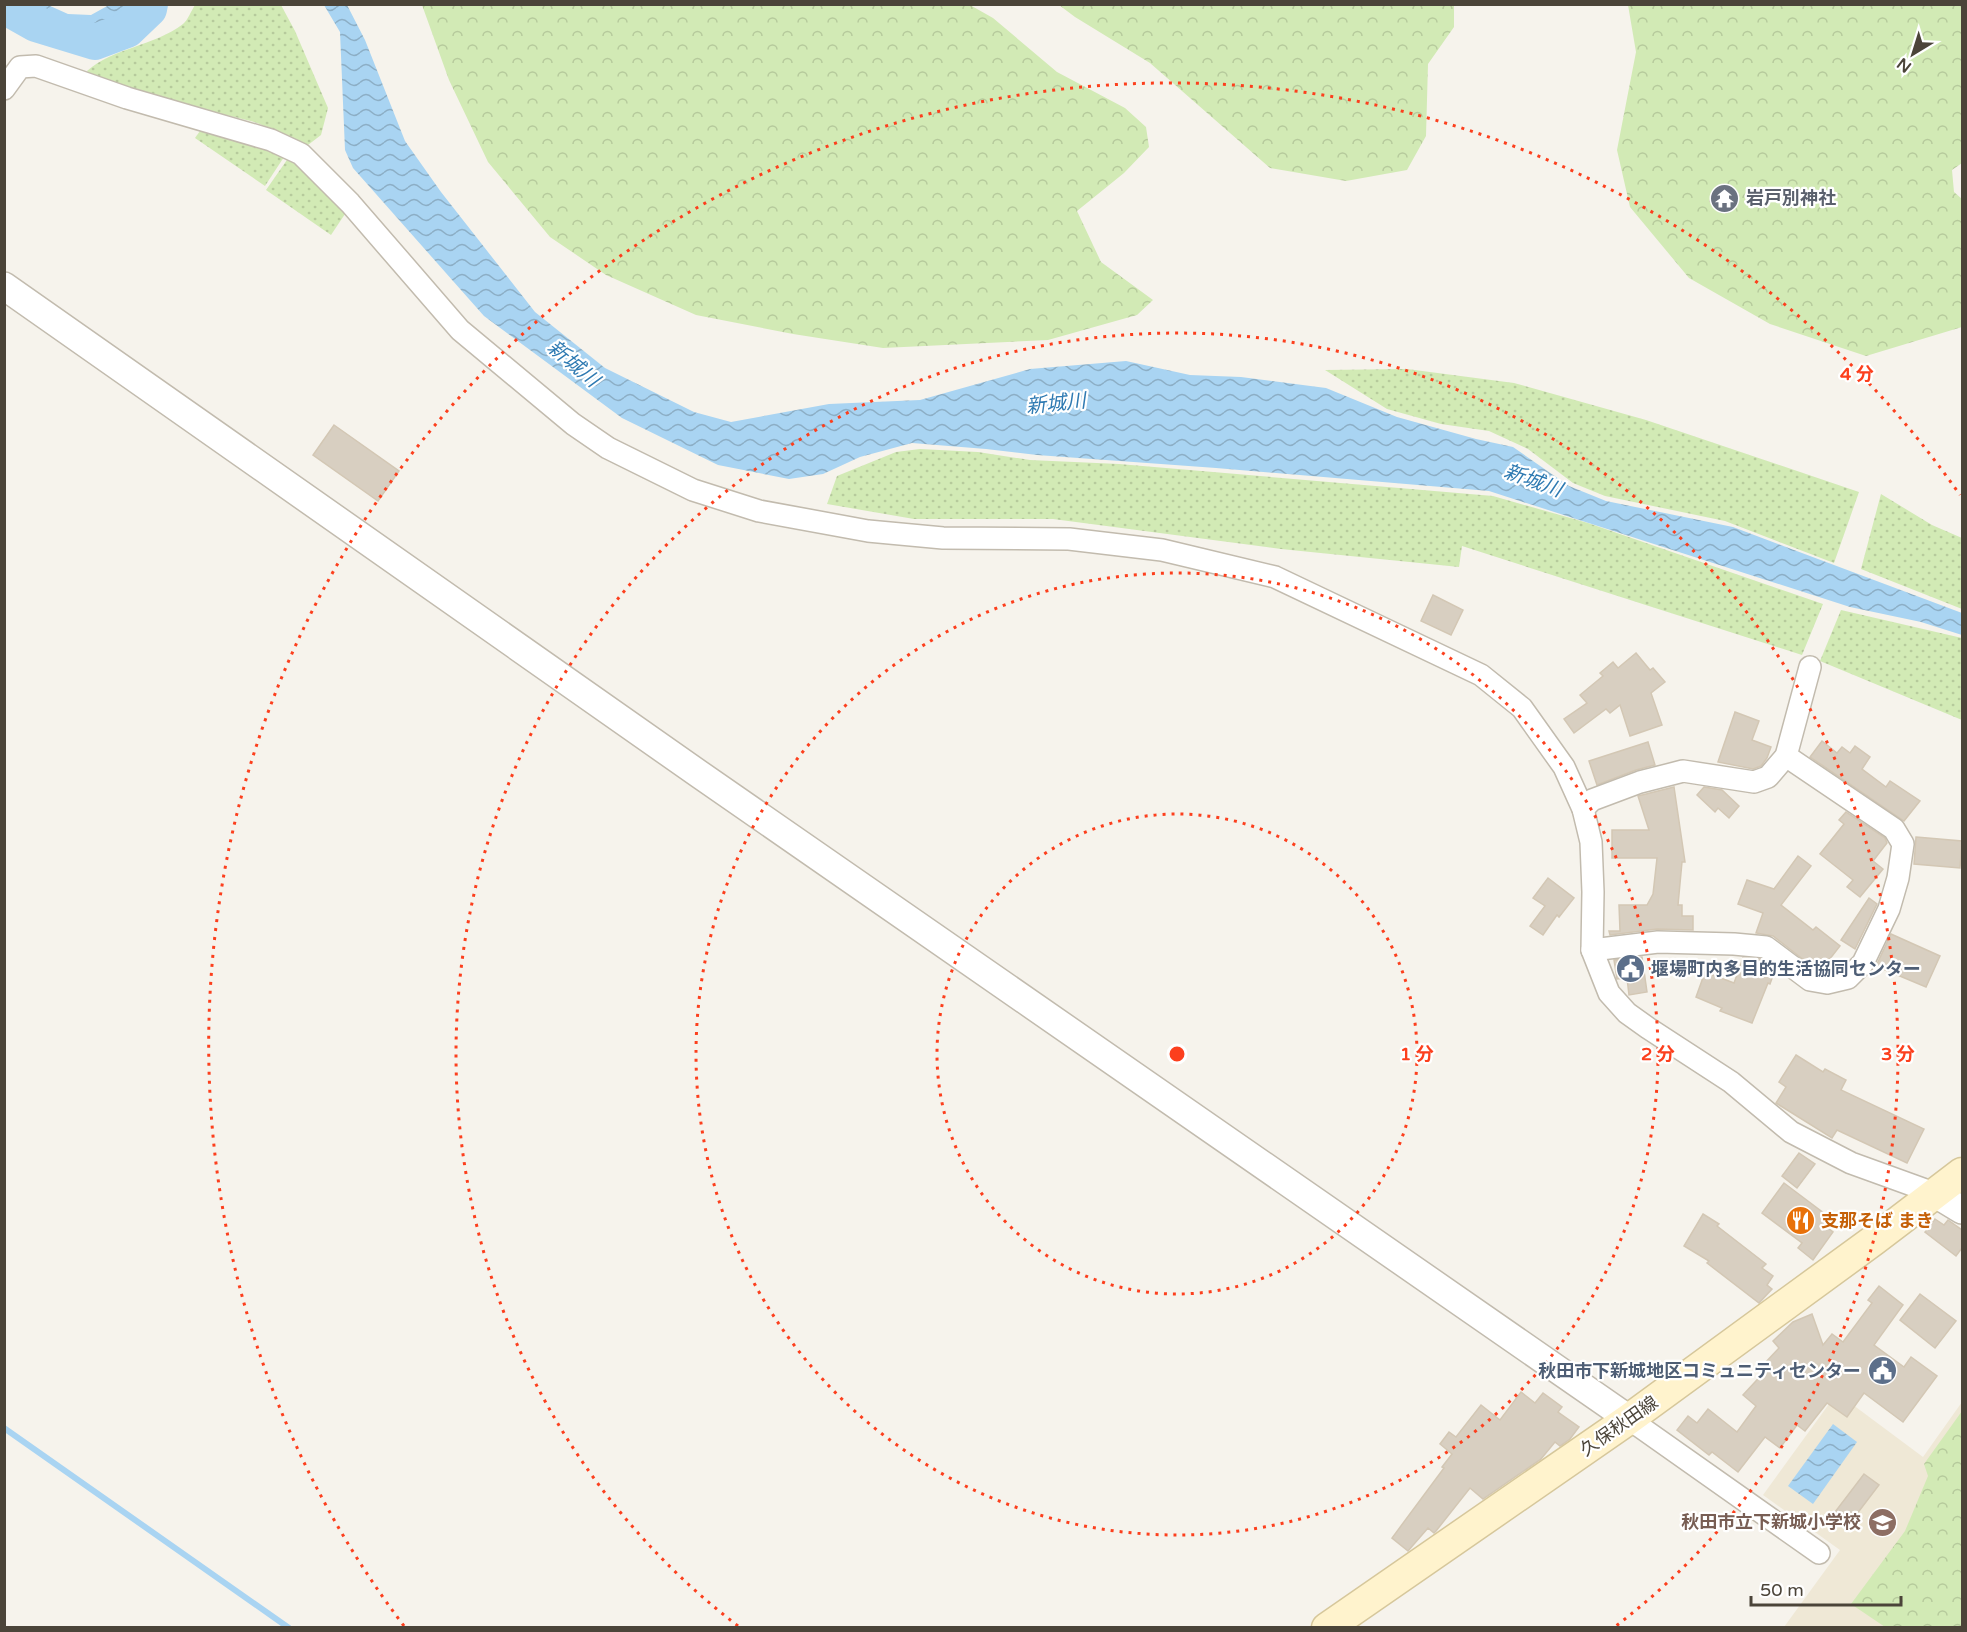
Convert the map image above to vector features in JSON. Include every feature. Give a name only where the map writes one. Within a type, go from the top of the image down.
[{"type":"main road","name":"久保秋田線","points":[[1327,1628],[1629,1419],[1962,1173]]},
{"type":"street","points":[[4,89],[20,67],[36,66],[127,98],[271,140],[301,154],[350,203],[468,337],[534,392],[608,448],[693,490],[759,511],[868,531],[943,538],[1069,538],[1162,550],[1275,576],[1481,675],[1522,708],[1564,767],[1583,808],[1591,842],[1592,950],[1609,993],[1627,1012],[1731,1082],[1791,1132],[1851,1163],[1934,1193],[1962,1210]]},
{"type":"street","points":[[4,286],[718,788],[1819,1553]]},
{"type":"street","points":[[1583,808],[1592,800],[1631,785],[1683,771],[1754,782],[1768,777],[1786,756],[1810,667]]},
{"type":"street","points":[[1592,950],[1658,942],[1766,947],[1810,980],[1827,983],[1848,978],[1863,963],[1889,909],[1898,878],[1903,844],[1894,828],[1786,756]]},
{"type":"shaded area","name":"秋田市立下新城小学校","points":[[1837,1393],[1923,1457],[1962,1402],[1962,1627],[1784,1627],[1840,1550],[1763,1495]]},
{"type":"green space","points":[[195,5],[281,5],[295,31],[328,108],[321,135],[308,145],[257,123],[115,88],[97,80],[87,71],[109,57],[172,31],[185,22]]},
{"type":"green space","points":[[422,5],[970,5],[993,18],[1057,72],[1125,108],[1146,127],[1149,147],[1124,173],[1077,211],[1101,262],[1153,300],[1137,315],[1048,340],[883,348],[793,334],[696,315],[606,275],[550,237],[488,162],[449,80]]},
{"type":"green space","points":[[1059,5],[1454,5],[1454,27],[1428,64],[1426,136],[1407,170],[1346,181],[1270,168],[1150,63]]},
{"type":"green space","points":[[1628,5],[1962,5],[1962,163],[1952,170],[1954,192],[1962,199],[1962,327],[1866,356],[1770,324],[1689,278],[1630,207],[1617,150],[1636,52]]},
{"type":"green space","points":[[200,131],[271,150],[284,157],[265,186],[195,138]]},
{"type":"green space","points":[[289,157],[299,164],[345,214],[331,235],[266,190]]},
{"type":"green space","points":[[1407,369],[1514,383],[1646,420],[1859,492],[1834,563],[1725,521],[1605,496],[1573,483],[1528,449],[1489,431],[1441,424],[1387,409],[1325,370]]},
{"type":"green space","points":[[920,449],[978,452],[1030,460],[1119,464],[1493,496],[1588,523],[1823,604],[1802,655],[1462,546],[1459,567],[1281,549],[1053,519],[914,519],[827,504],[837,476],[896,452]]},
{"type":"green space","points":[[1881,494],[1932,525],[1962,538],[1962,609],[1861,569]]},
{"type":"green space","points":[[1841,610],[1962,638],[1962,720],[1820,661]]},
{"type":"green space","points":[[1962,1411],[1962,1627],[1885,1627],[1851,1604],[1905,1531],[1928,1476],[1924,1464]]},
{"type":"water","points":[[4,5],[48,5],[68,14],[91,15],[109,5],[146,5],[125,35],[90,44],[36,29],[5,13]]},
{"type":"water","points":[[324,5],[347,5],[365,40],[405,141],[441,192],[535,312],[605,368],[694,412],[731,422],[829,404],[920,400],[1030,369],[1126,361],[1190,375],[1241,377],[1326,388],[1397,417],[1513,447],[1569,486],[1606,501],[1733,527],[1962,613],[1962,635],[1921,622],[1850,607],[1489,491],[912,443],[860,457],[823,474],[789,479],[718,465],[622,418],[484,316],[353,168],[345,150],[340,32]]},
{"type":"water","points":[[1833,1424],[1857,1442],[1813,1504],[1788,1486]]},
{"type":"building","name":"岩戸別神社","points":[[1724,184],[1739,196],[1726,213],[1710,201]]},
{"type":"building","points":[[334,425],[399,471],[378,501],[313,455]]},
{"type":"building","points":[[1433,595],[1463,610],[1451,635],[1421,621]]},
{"type":"building","points":[[1636,653],[1650,670],[1653,668],[1665,682],[1651,693],[1662,725],[1630,736],[1620,705],[1610,713],[1606,709],[1574,733],[1564,719],[1587,703],[1580,695],[1603,676],[1600,673],[1613,662],[1618,668]]},
{"type":"building","points":[[1735,712],[1759,721],[1752,740],[1771,747],[1761,766],[1753,769],[1718,762]]},
{"type":"building","points":[[1822,741],[1837,753],[1842,747],[1850,753],[1855,746],[1870,757],[1862,769],[1886,787],[1890,781],[1920,801],[1904,821],[1810,757]]},
{"type":"building","points":[[1648,742],[1655,765],[1597,785],[1589,761]]},
{"type":"building","points":[[1674,787],[1685,862],[1682,862],[1678,905],[1682,905],[1682,916],[1693,916],[1693,930],[1657,929],[1610,935],[1609,931],[1620,931],[1619,905],[1647,905],[1653,894],[1657,858],[1612,858],[1612,830],[1649,830],[1638,796]]},
{"type":"building","points":[[1704,787],[1722,790],[1739,806],[1729,818],[1718,808],[1715,812],[1697,795]]},
{"type":"building","points":[[1846,812],[1885,838],[1887,843],[1873,861],[1883,869],[1860,897],[1847,887],[1853,880],[1820,854],[1844,824],[1839,820]]},
{"type":"building","points":[[1916,837],[1962,841],[1960,868],[1914,864]]},
{"type":"building","points":[[1798,856],[1811,866],[1781,905],[1813,930],[1816,927],[1840,946],[1822,969],[1811,961],[1809,964],[1773,936],[1756,933],[1763,913],[1738,904],[1747,880],[1774,889]]},
{"type":"building","points":[[1548,878],[1574,898],[1559,917],[1557,915],[1543,935],[1530,926],[1545,906],[1533,898]]},
{"type":"building","points":[[1869,898],[1877,904],[1855,949],[1841,940]]},
{"type":"building","points":[[1891,934],[1940,956],[1926,987],[1876,966]]},
{"type":"building","name":"堰場町内多目的生活協同センター","points":[[1642,957],[1647,992],[1629,995],[1627,978],[1617,979],[1614,960]]},
{"type":"building","points":[[1743,958],[1761,959],[1775,970],[1752,1023],[1720,1011],[1722,1008],[1696,997],[1705,972],[1734,983]]},
{"type":"building","points":[[1796,1055],[1823,1072],[1825,1069],[1846,1080],[1841,1090],[1924,1129],[1907,1163],[1837,1130],[1832,1138],[1776,1103],[1786,1087],[1779,1082]]},
{"type":"building","points":[[1799,1153],[1815,1164],[1797,1188],[1782,1176]]},
{"type":"building","name":"支那そば まき","points":[[1784,1183],[1829,1217],[1824,1225],[1833,1232],[1813,1260],[1798,1248],[1802,1243],[1762,1213]]},
{"type":"building","points":[[1703,1214],[1719,1224],[1717,1226],[1766,1264],[1762,1268],[1773,1276],[1767,1285],[1772,1289],[1759,1303],[1707,1263],[1709,1261],[1684,1246]]},
{"type":"building","points":[[1935,1219],[1944,1225],[1948,1220],[1962,1230],[1962,1248],[1956,1256],[1925,1232]]},
{"type":"building","points":[[1879,1286],[1903,1305],[1874,1345],[1904,1367],[1911,1357],[1937,1376],[1903,1422],[1864,1393],[1847,1417],[1827,1403],[1805,1431],[1797,1425],[1780,1448],[1765,1437],[1738,1472],[1712,1452],[1709,1455],[1677,1430],[1688,1416],[1697,1423],[1708,1409],[1737,1432],[1756,1406],[1743,1395],[1768,1368],[1764,1364],[1779,1348],[1773,1341],[1793,1322],[1812,1314],[1823,1345],[1832,1334],[1843,1342],[1872,1303],[1868,1300]]},
{"type":"building","points":[[1920,1294],[1956,1321],[1935,1348],[1900,1320]]},
{"type":"building","points":[[1521,1392],[1535,1403],[1543,1393],[1562,1407],[1558,1412],[1579,1427],[1570,1439],[1560,1446],[1555,1442],[1541,1459],[1483,1499],[1470,1488],[1436,1531],[1434,1533],[1428,1528],[1408,1551],[1392,1538],[1452,1454],[1440,1444],[1449,1432],[1456,1437],[1481,1405],[1500,1420]]},
{"type":"building","points":[[1864,1474],[1879,1485],[1850,1523],[1835,1512]]},
{"type":"waterway","name":"新城川","points":[[4,6],[36,24],[95,42],[127,30],[149,9],[150,4]]},
{"type":"waterway","points":[[4,1428],[289,1628]]},
{"type":"place","name":"岩戸別神社","points":[[1725,198]]},
{"type":"place","name":"堰場町内多目的生活協同センター","points":[[1630,969]]},
{"type":"place","name":"支那そば まき","points":[[1800,1221]]},
{"type":"place","name":"秋田市下新城地区コミュニティセンター","points":[[1882,1371]]},
{"type":"place","name":"秋田市立下新城小学校","points":[[1882,1522]]}]
